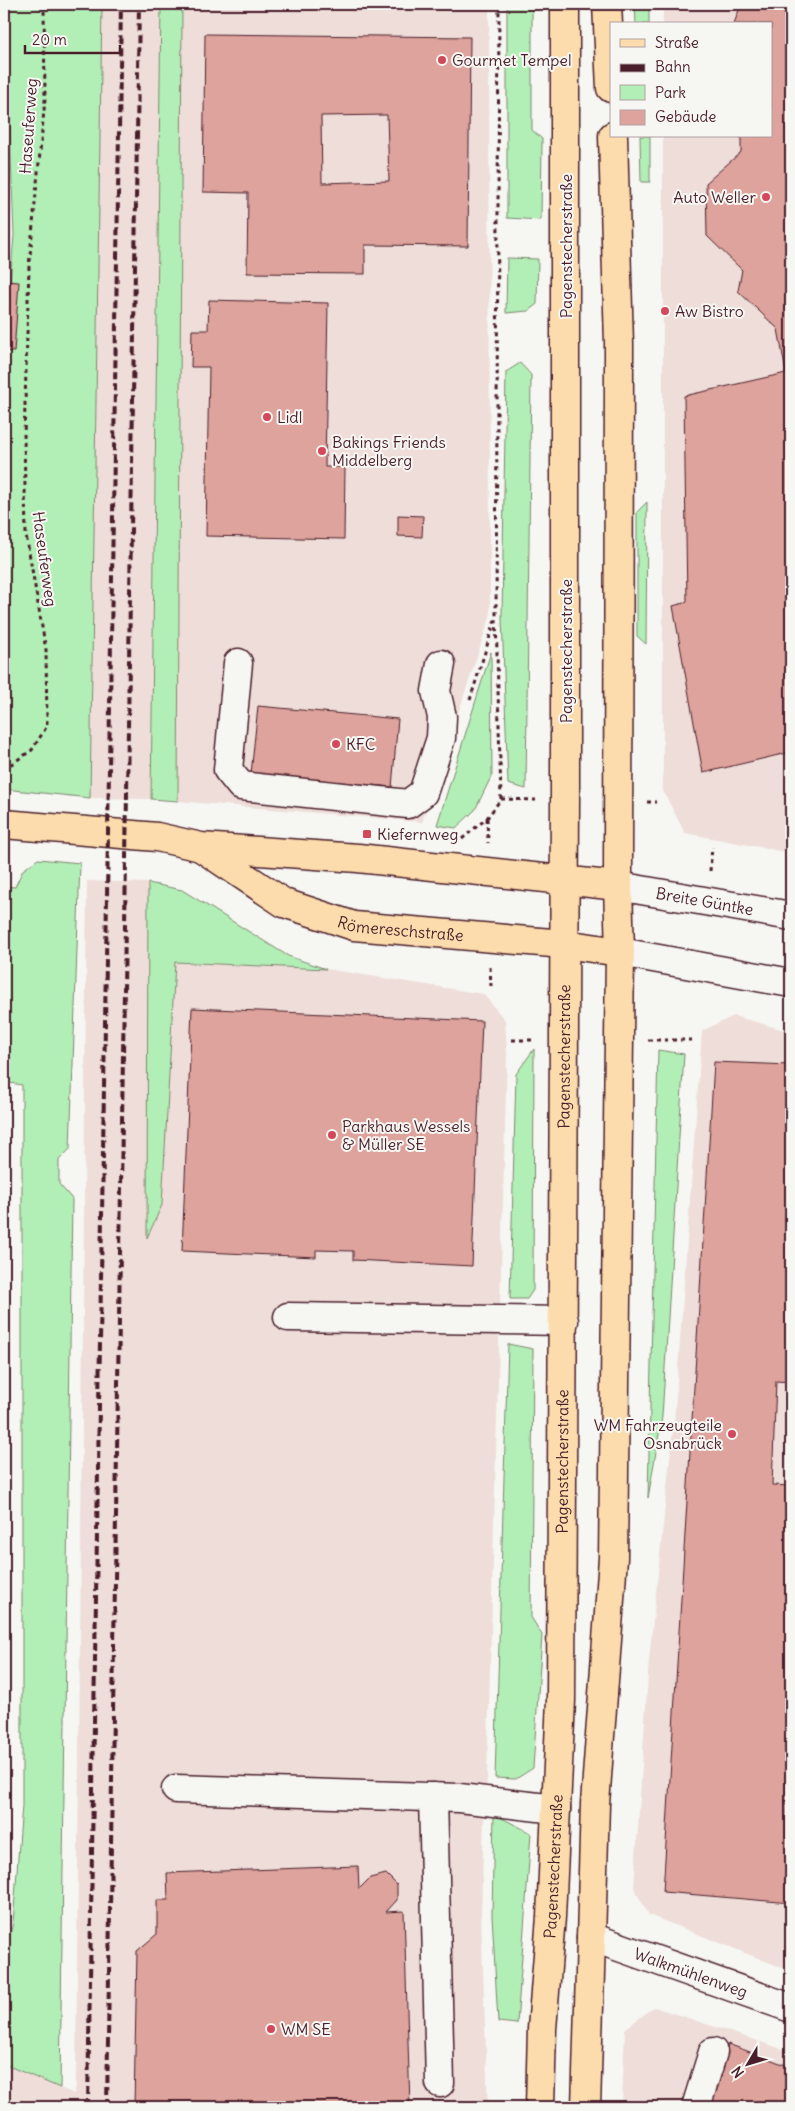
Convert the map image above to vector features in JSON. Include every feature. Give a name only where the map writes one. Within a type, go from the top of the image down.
[{"type":"main road","name":"Pagenstecherstraße","points":[[540,2107],[542,2029],[551,1917],[561,1700],[564,1321],[565,4]]},
{"type":"main road","points":[[607,4],[610,67]]},
{"type":"main road","points":[[586,2107],[595,1804],[613,1558],[620,952],[618,886],[619,344],[614,138]]},
{"type":"main road","name":"Römereschstraße","points":[[4,824],[157,837],[201,847],[358,858],[618,886]]},
{"type":"main road","name":"Römereschstraße","points":[[201,847],[284,903],[354,926],[564,944],[620,952]]},
{"type":"main road","points":[[551,1917],[590,1937]]},
{"type":"street","points":[[238,663],[228,770],[241,786],[408,804],[423,793],[441,738],[442,717],[436,691],[441,664]]},
{"type":"street","name":"Breite Güntke","points":[[618,886],[791,916]]},
{"type":"street","points":[[620,952],[791,983]]},
{"type":"street","points":[[288,1317],[564,1321]]},
{"type":"street","points":[[176,1789],[459,1798],[556,1809]]},
{"type":"street","points":[[433,1797],[440,2083]]},
{"type":"street","name":"Walkmühlenweg","points":[[590,1937],[791,2008]]},
{"type":"street","points":[[696,2107],[713,2052]]},
{"type":"path","name":"Haseuferweg","points":[[4,769],[32,750],[47,726],[46,650],[26,535],[24,438],[29,266],[45,100],[44,4]]},
{"type":"path","points":[[461,840],[487,818],[501,799],[496,617],[500,4]]},
{"type":"shaded area","points":[[102,4],[161,4],[151,799],[90,798]]},
{"type":"shaded area","points":[[182,4],[489,4],[490,617],[422,822],[178,801]]},
{"type":"shaded area","points":[[663,4],[791,4],[791,853],[685,833],[663,791],[663,138],[772,138],[772,22],[663,22]]},
{"type":"shaded area","points":[[4,71],[7,73],[10,233],[4,298]]},
{"type":"shaded area","points":[[87,881],[148,883],[149,956],[162,1205],[175,962],[326,969],[483,994],[505,1020],[507,1053],[487,1776],[481,1916],[488,2107],[4,2107],[4,2064],[74,2094],[76,2086]]},
{"type":"shaded area","name":"WM Fahrzeugteile Osnabrück","points":[[734,1016],[791,1032],[791,1971],[649,1915],[634,1888],[649,1660],[675,1411],[702,1031]]},
{"type":"shaded area","points":[[654,2007],[791,2052],[791,2107],[622,2107],[625,2029]]},
{"type":"green space","points":[[5,4],[102,4],[90,798],[4,789],[4,357],[14,235]]},
{"type":"green space","points":[[161,4],[182,4],[178,801],[151,799]]},
{"type":"green space","points":[[507,4],[532,4],[532,130],[542,139],[541,220],[507,218]]},
{"type":"green space","points":[[635,4],[649,4],[649,22],[636,22]]},
{"type":"green space","points":[[640,138],[650,138],[650,182],[641,182]]},
{"type":"green space","points":[[507,258],[538,259],[537,304],[528,311],[506,313]]},
{"type":"green space","points":[[520,363],[531,375],[526,789],[508,784],[502,616],[506,372]]},
{"type":"green space","points":[[647,502],[646,644],[637,636],[637,512]]},
{"type":"green space","points":[[491,652],[492,775],[475,810],[456,828],[437,825]]},
{"type":"green space","points":[[38,859],[80,863],[70,1149],[59,1160],[59,1184],[72,1199],[60,2088],[4,2064],[4,1956],[13,1923],[22,1806],[22,1085],[4,1082],[4,886],[15,887],[23,870]]},
{"type":"green space","points":[[148,883],[182,890],[288,956],[326,969],[175,962],[162,1205],[147,1238]]},
{"type":"green space","points":[[534,1049],[533,1290],[527,1299],[510,1299],[516,1074]]},
{"type":"green space","points":[[658,1050],[684,1054],[662,1417],[648,1498]]},
{"type":"green space","points":[[508,1344],[533,1349],[531,1617],[542,1635],[533,1768],[516,1779],[495,1778]]},
{"type":"green space","points":[[494,1814],[531,1833],[517,2024],[498,2022],[492,1915]]},
{"type":"building","points":[[741,4],[791,4],[791,752],[703,773],[673,606],[687,602],[684,396],[786,373],[778,329],[738,291],[742,270],[707,236],[706,183],[741,152],[741,138],[772,138],[772,22],[735,22]]},
{"type":"building","points":[[205,34],[470,37],[468,246],[365,245],[365,274],[247,273],[248,193],[203,192]],"holes":[[[387,115],[389,181],[322,183],[321,116]]]},
{"type":"building","points":[[4,281],[19,282],[14,352],[4,351]]},
{"type":"building","name":"Lidl","points":[[209,300],[328,303],[325,467],[345,467],[344,539],[206,536],[209,367],[191,367],[192,330],[208,330]]},
{"type":"building","points":[[398,515],[423,516],[422,537],[398,536]]},
{"type":"building","points":[[258,706],[398,719],[392,787],[251,774]]},
{"type":"building","name":"Parkhaus Wessels & Müller SE","points":[[192,1008],[482,1021],[472,1266],[353,1260],[353,1251],[316,1250],[316,1257],[182,1251]]},
{"type":"building","name":"WM Fahrzeugteile Osnabrück","points":[[714,1062],[791,1065],[791,1382],[776,1381],[772,1485],[791,1486],[791,1903],[663,1892]]},
{"type":"building","name":"WM SE","points":[[358,1866],[359,1889],[370,1878],[386,1874],[397,1885],[397,1900],[386,1912],[404,1911],[410,2107],[134,2107],[137,1951],[157,1934],[157,1900],[168,1900],[167,1873]]},
{"type":"building","points":[[728,2044],[791,2067],[791,2107],[710,2107]]},
{"type":"railway","points":[[88,2107],[121,4]]},
{"type":"railway","points":[[107,2107],[139,4]]},
{"type":"place","name":"Gourmet Tempel","points":[[442,60]]},
{"type":"place","name":"Auto Weller","points":[[766,197]]},
{"type":"place","name":"Aw Bistro","points":[[665,311]]},
{"type":"place","name":"Lidl","points":[[267,417]]},
{"type":"place","name":"Bakings Friends Middelberg","points":[[322,451]]},
{"type":"place","name":"KFC","points":[[336,744]]},
{"type":"place","name":"Kiefernweg","points":[[367,834]]},
{"type":"place","name":"Parkhaus Wessels & Müller SE","points":[[332,1135]]},
{"type":"place","name":"WM Fahrzeugteile Osnabrück","points":[[732,1434]]},
{"type":"place","name":"WM SE","points":[[271,2029]]}]
